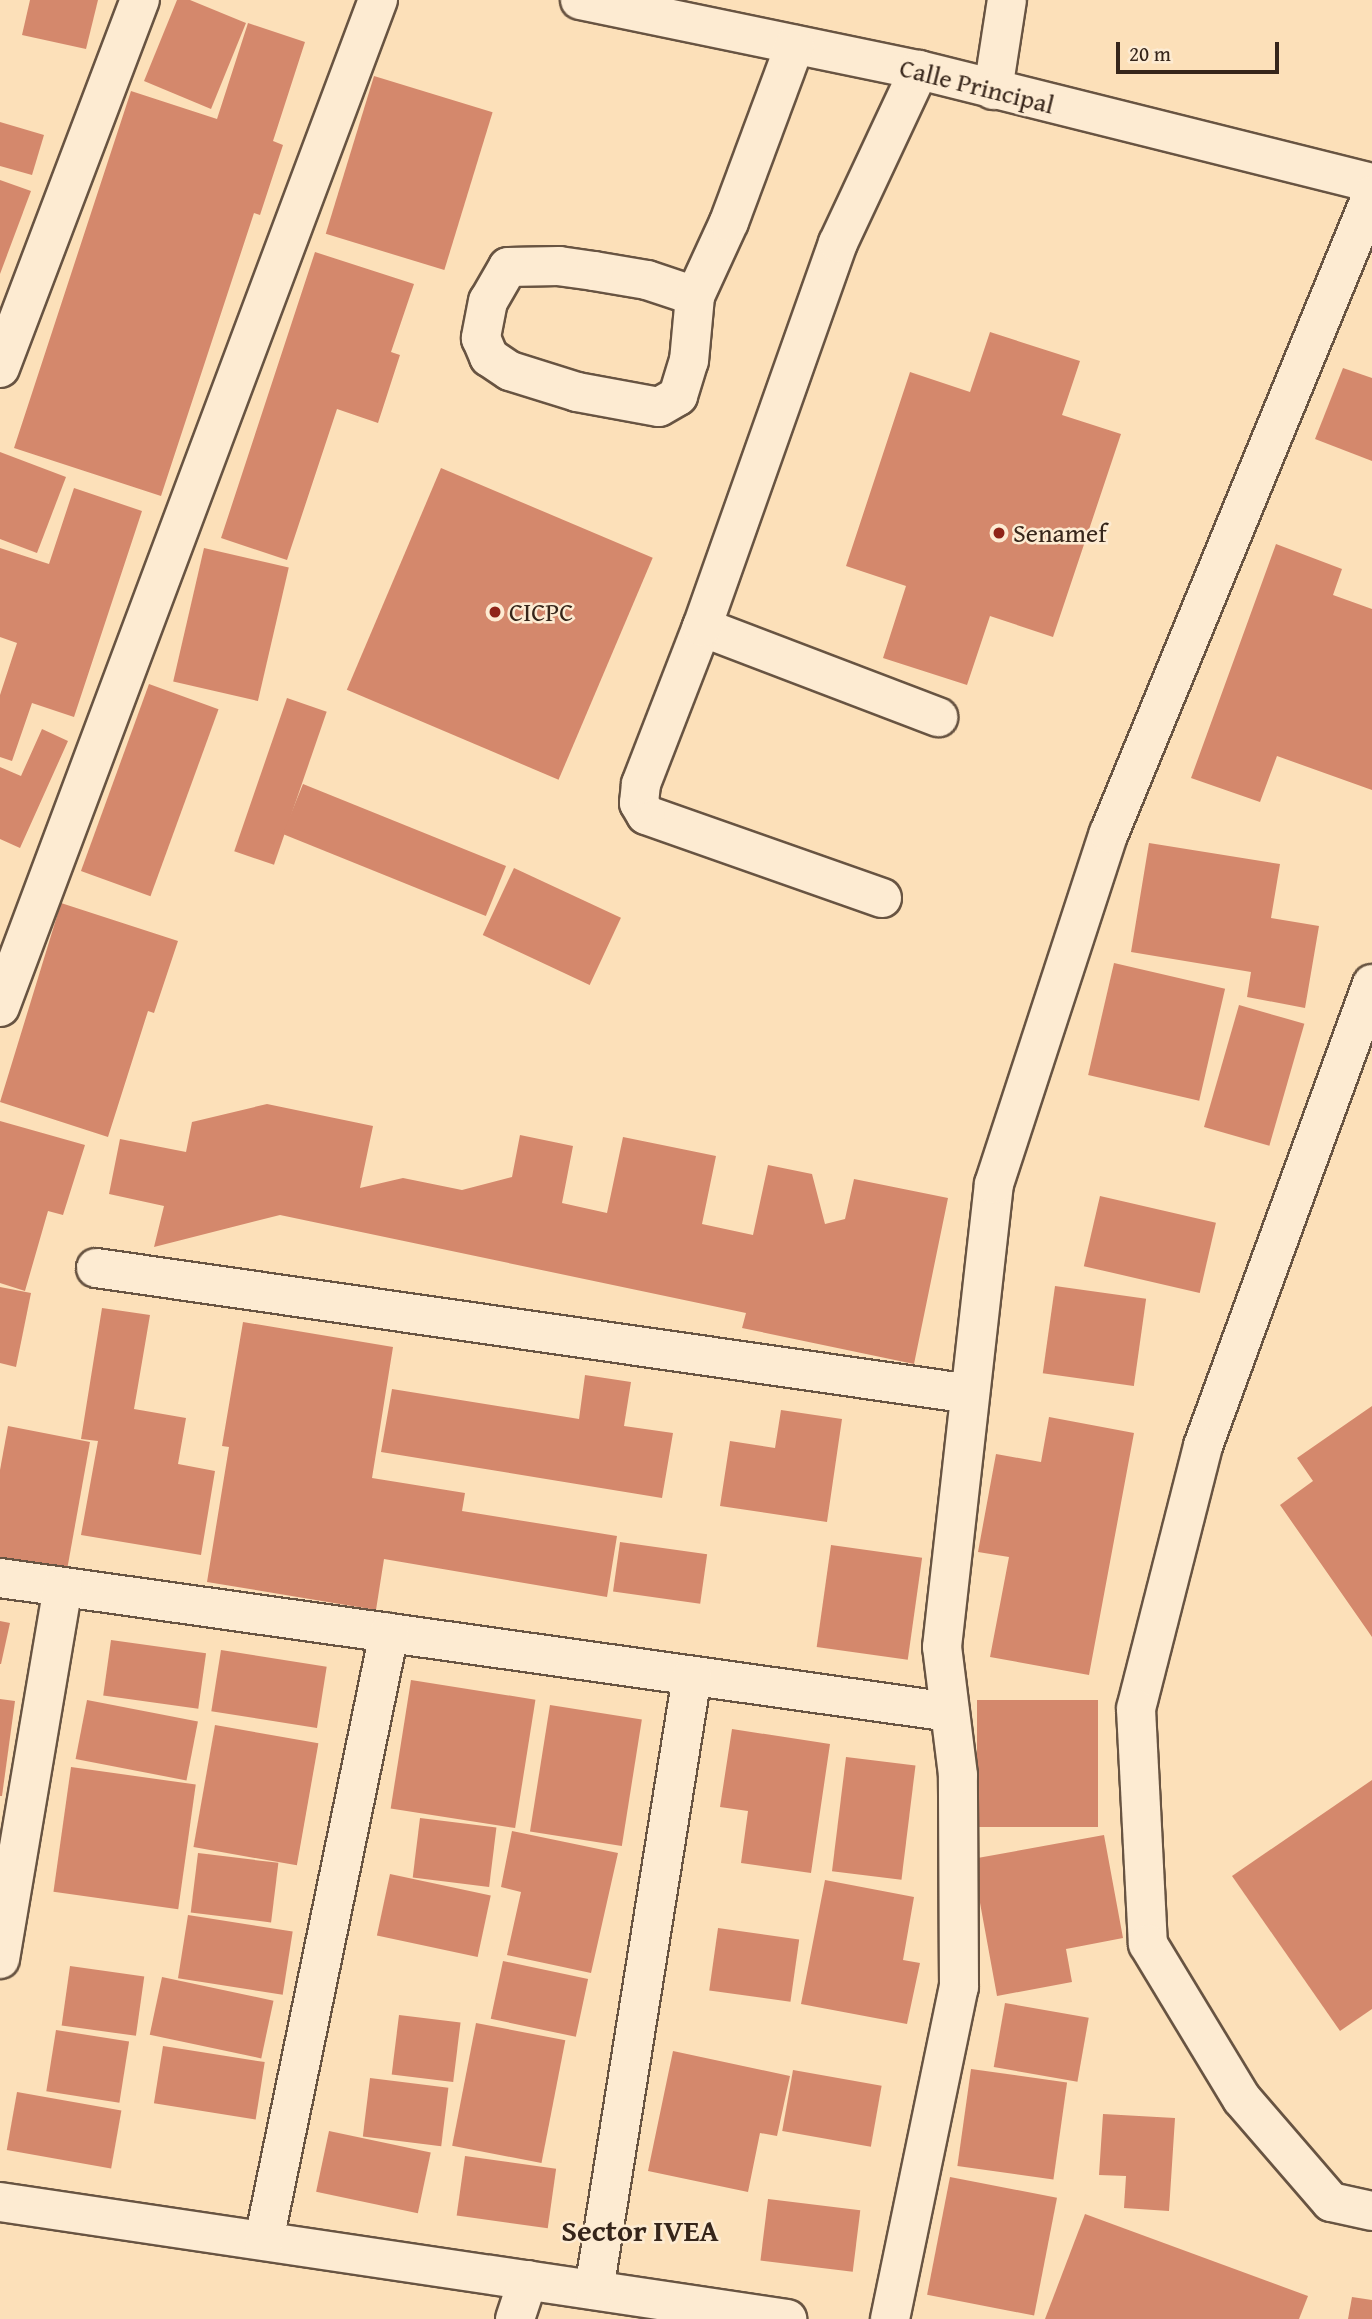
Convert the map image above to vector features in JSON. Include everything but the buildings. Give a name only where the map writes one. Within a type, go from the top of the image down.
[{"type":"street","points":[[0,368],[140,0]]},
{"type":"street","points":[[0,1007],[378,0]]},
{"type":"street","name":"Calle Principal","points":[[580,0],[919,70],[1372,183]]},
{"type":"street","points":[[993,90],[1007,0]]},
{"type":"street","points":[[695,296],[647,280],[582,269],[508,267],[488,301],[481,338],[489,357],[510,371],[577,392],[659,407],[678,396],[685,373],[695,296],[729,222],[795,45]]},
{"type":"street","points":[[882,898],[646,815],[639,803],[641,784],[702,628],[838,243],[919,70]]},
{"type":"street","points":[[890,2319],[959,1987],[958,1775],[942,1647],[994,1184],[1109,833],[1372,195]]},
{"type":"street","points":[[702,628],[938,718]]},
{"type":"street","points":[[1372,984],[1203,1446],[1136,1709],[1147,1944],[1242,2099],[1331,2202],[1372,2211]]},
{"type":"street","points":[[96,1268],[970,1394]]},
{"type":"street","points":[[0,1578],[950,1712]]},
{"type":"street","points":[[0,1959],[63,1587]]},
{"type":"street","points":[[264,2240],[389,1633]]},
{"type":"street","points":[[594,2290],[692,1676]]},
{"type":"street","points":[[0,2202],[594,2290],[713,2313],[787,2319]]},
{"type":"street","points":[[515,2319],[528,2280]]},
{"type":"place","name":"Senamef","points":[[999,533]]},
{"type":"place","name":"CICPC","points":[[495,612]]},
{"type":"district","name":"Sector IVEA","points":[[640,2230]]}]
